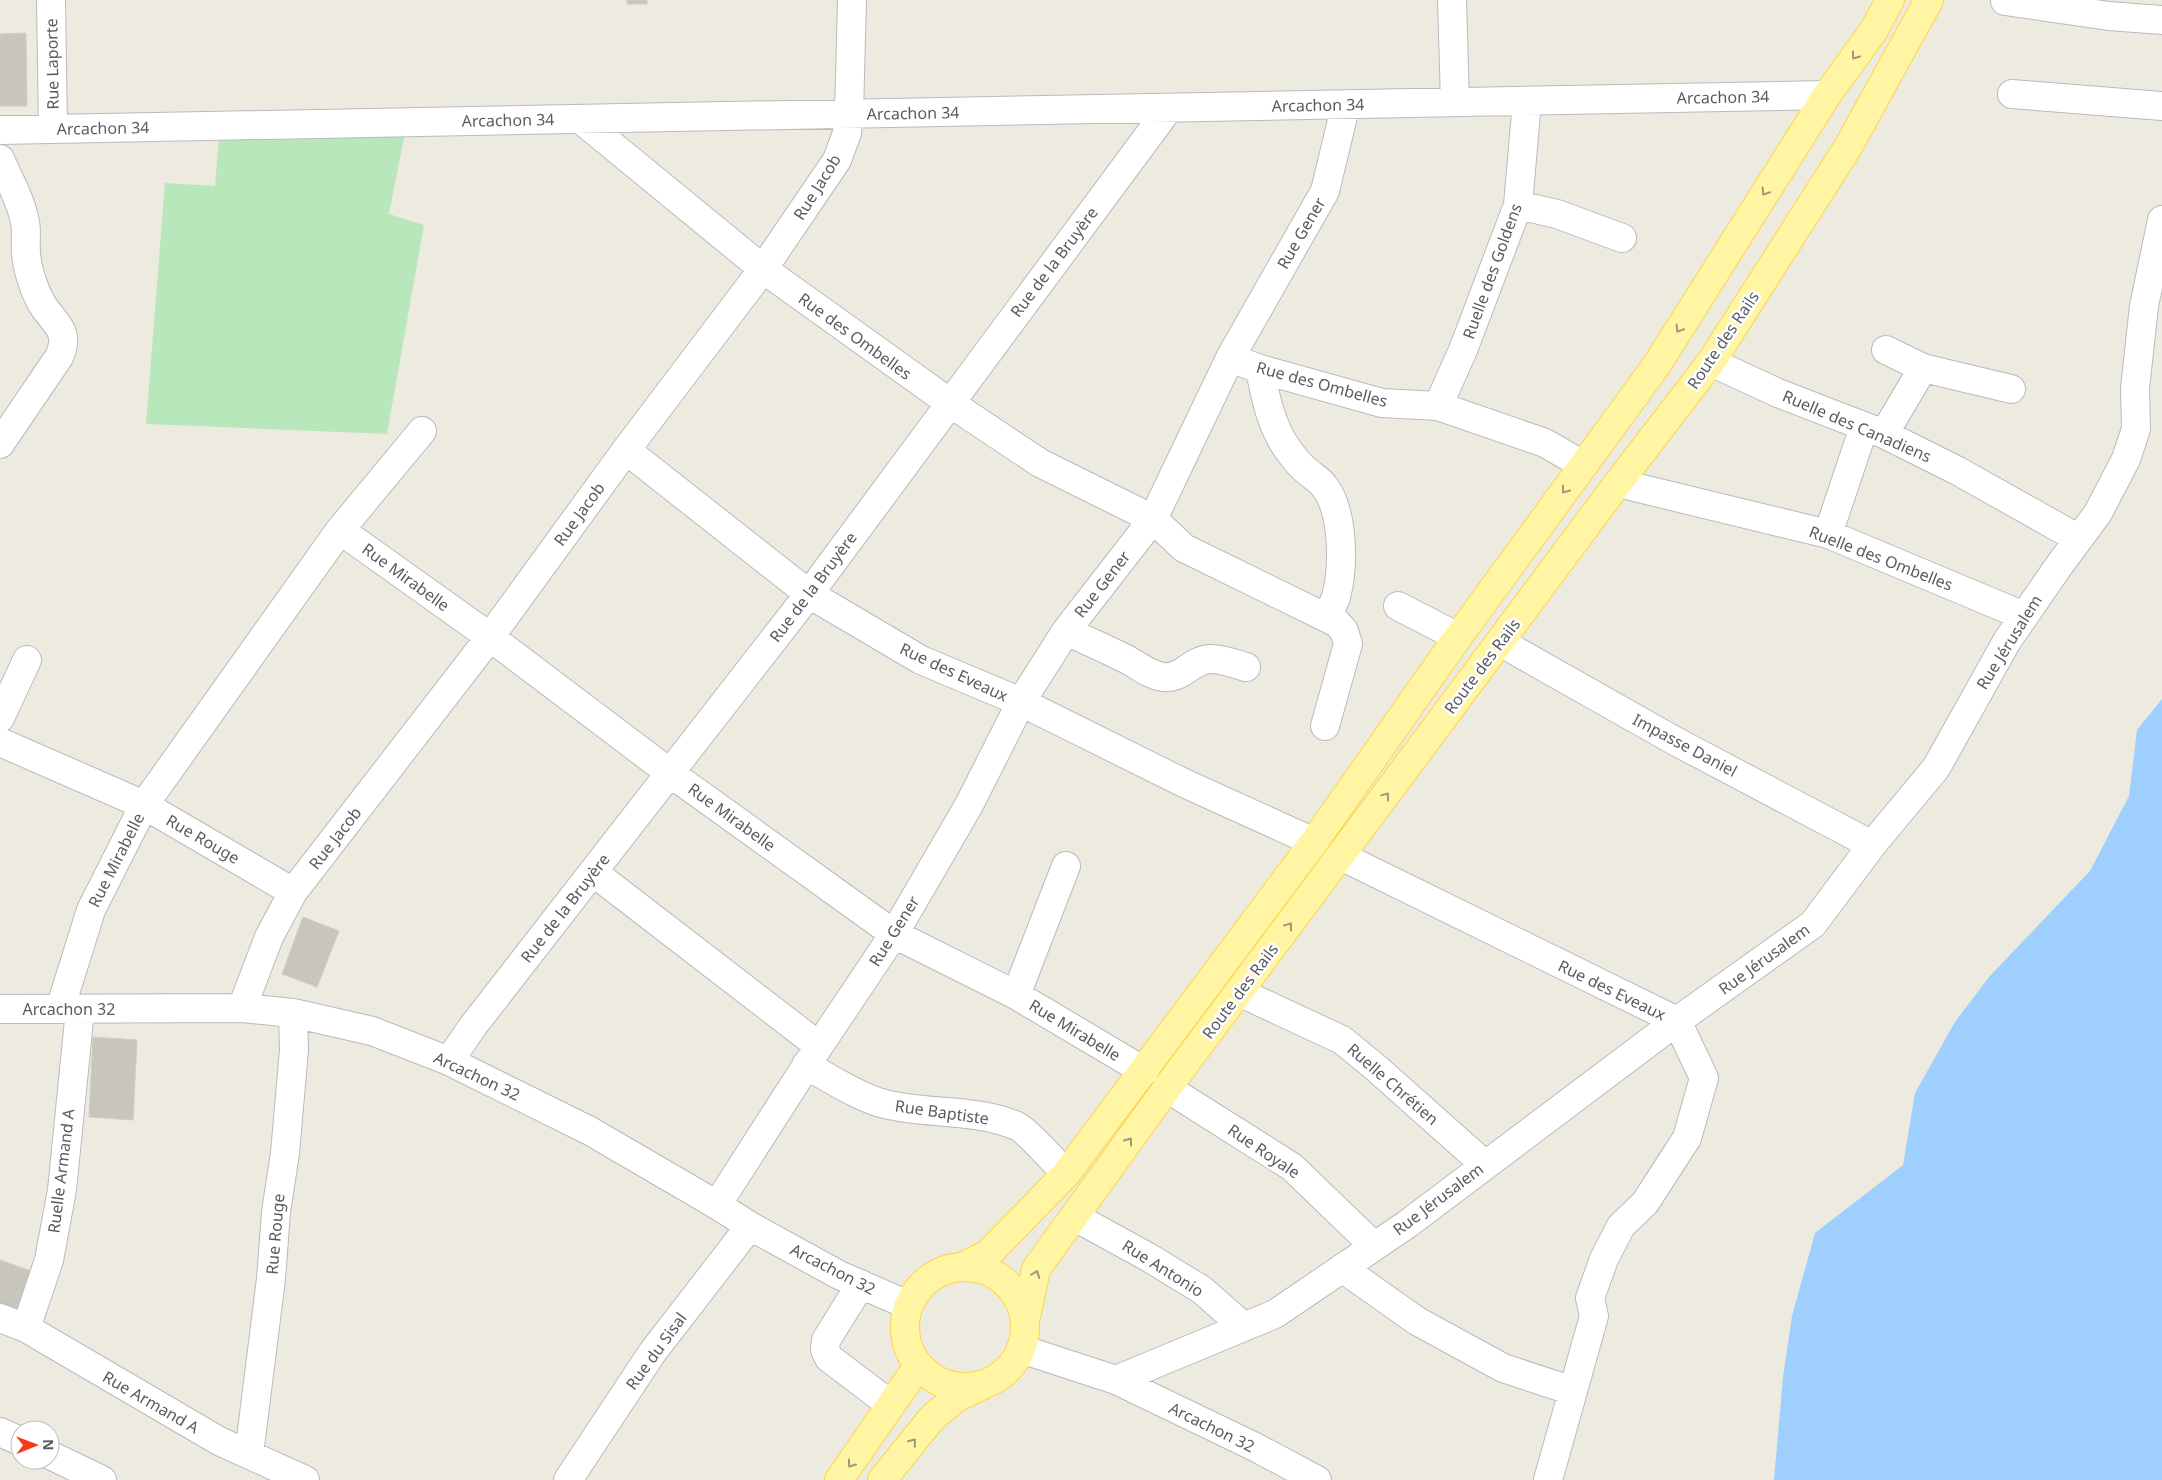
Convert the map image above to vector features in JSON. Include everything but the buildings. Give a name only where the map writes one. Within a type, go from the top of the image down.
[{"type":"main road","name":"Route des Rails","points":[[962,1267],[988,1254],[1066,1174],[1314,842],[1458,637],[1656,366],[1826,95],[1874,30],[1890,0]]},
{"type":"main road","name":"Route des Rails","points":[[1024,1321],[1036,1269],[1167,1088],[1618,483],[1711,362],[1848,147],[1929,0]]},
{"type":"main road","points":[[882,1480],[932,1418],[956,1398],[996,1380],[1011,1367],[1021,1350],[1024,1321],[1020,1303],[1010,1288],[997,1276],[980,1269],[962,1267],[945,1270],[930,1278],[917,1290],[908,1306],[905,1321],[905,1337],[910,1352],[918,1366],[931,1377],[946,1385],[963,1388],[980,1386],[996,1380]]},
{"type":"main road","points":[[839,1480],[918,1366]]},
{"type":"street","name":"Rue Laporte","points":[[51,0],[53,129]]},
{"type":"street","name":"Rue Jacob","points":[[242,1008],[269,937],[293,892],[490,637],[626,450],[763,269],[837,160],[847,133],[849,114],[852,0]]},
{"type":"street","points":[[1452,0],[1455,102]]},
{"type":"street","points":[[1874,30],[1875,0]]},
{"type":"street","points":[[2005,1],[2109,16],[2162,20]]},
{"type":"street","points":[[2012,94],[2162,106]]},
{"type":"street","name":"Arcachon 34","points":[[0,130],[1826,95]]},
{"type":"street","name":"Ruelle des Goldens","points":[[1438,406],[1463,350],[1518,205],[1527,101]]},
{"type":"street","name":"Rue Gener","points":[[717,1205],[812,1055],[894,934],[969,806],[1021,702],[1066,631],[1153,519],[1230,358],[1325,191],[1346,104]]},
{"type":"street","name":"Rue de la Bruyère","points":[[449,1061],[479,1018],[809,594],[1169,108]]},
{"type":"street","name":"Rue des Ombelles","points":[[580,119],[763,269],[950,403],[1040,463],[1153,519],[1184,548],[1337,623],[1344,631],[1348,644],[1325,726]]},
{"type":"street","points":[[0,159],[20,202],[26,224],[26,255],[32,280],[42,303],[58,324],[63,335],[63,346],[59,357],[0,444]]},
{"type":"street","points":[[1518,205],[1557,214],[1622,238]]},
{"type":"street","name":"Rue Jérusalem","points":[[1116,1380],[1275,1314],[1406,1225],[1484,1164],[1556,1114],[1677,1021],[1813,924],[1872,845],[1936,768],[2007,641],[2098,513],[2126,459],[2136,429],[2135,388],[2144,306],[2162,220]]},
{"type":"street","points":[[1886,350],[1922,368],[2011,389]]},
{"type":"street","name":"Rue des Ombelles","points":[[1230,358],[1260,369],[1382,403],[1438,406],[1545,442],[1583,465]]},
{"type":"street","name":"Ruelle des Canadiens","points":[[1711,362],[1778,393],[1874,430],[1958,471],[2079,539]]},
{"type":"street","points":[[1828,534],[1874,430],[1922,368]]},
{"type":"street","points":[[1260,369],[1269,409],[1288,451],[1324,485],[1338,519],[1339,577],[1336,597],[1327,618]]},
{"type":"street","name":"Rue Mirabelle","points":[[70,1010],[91,910],[144,805],[340,530],[422,431]]},
{"type":"street","name":"Rue des Eveaux","points":[[626,450],[809,594],[921,660],[1021,702],[1184,782],[1314,842]]},
{"type":"street","name":"Ruelle des Ombelles","points":[[1618,483],[1828,534],[2024,616]]},
{"type":"street","name":"Rue Mirabelle","points":[[340,530],[490,637],[670,773],[894,934],[1016,995],[1144,1071]]},
{"type":"street","points":[[1398,606],[1458,637]]},
{"type":"street","points":[[1066,631],[1127,659],[1149,673],[1165,678],[1180,674],[1194,664],[1207,659],[1218,659],[1246,667]]},
{"type":"street","name":"Impasse Daniel","points":[[1500,642],[1675,741],[1872,845]]},
{"type":"street","points":[[0,718],[27,660]]},
{"type":"street","name":"Rue Rouge","points":[[0,742],[144,805],[293,892]]},
{"type":"street","name":"Rue des Eveaux","points":[[1341,856],[1677,1021],[1704,1078],[1686,1138],[1645,1203],[1622,1226],[1604,1259],[1590,1298],[1594,1316],[1548,1480]]},
{"type":"street","points":[[1016,995],[1066,866]]},
{"type":"street","points":[[593,872],[812,1055]]},
{"type":"street","name":"Ruelle Chrétien","points":[[1239,992],[1342,1040],[1484,1164]]},
{"type":"street","name":"Arcachon 32","points":[[0,1009],[242,1008],[293,1014],[372,1031],[449,1061],[590,1131],[750,1226],[839,1275],[908,1306]]},
{"type":"street","name":"Ruelle Armand A","points":[[26,1328],[49,1260],[61,1198],[70,1010]]},
{"type":"street","name":"Rue Rouge","points":[[248,1454],[271,1279],[276,1212],[286,1145],[294,1050],[293,1014]]},
{"type":"street","name":"Rue Baptiste","points":[[812,1055],[835,1082],[883,1104],[932,1112],[983,1116],[1019,1126],[1066,1174]]},
{"type":"street","name":"Rue Royale","points":[[1167,1088],[1292,1167],[1374,1246]]},
{"type":"street","name":"Rue Antonio","points":[[1075,1217],[1148,1257],[1202,1290],[1244,1327]]},
{"type":"street","name":"Rue du Sisal","points":[[568,1480],[652,1353],[750,1226]]},
{"type":"street","points":[[1342,1268],[1417,1321],[1503,1368],[1573,1391]]},
{"type":"street","points":[[861,1284],[826,1340],[825,1350],[829,1358],[891,1405]]},
{"type":"street","name":"Rue Armand A","points":[[0,1319],[26,1328],[210,1436],[305,1480]]},
{"type":"street","name":"Arcachon 32","points":[[1021,1350],[1116,1380],[1317,1480]]},
{"type":"street","points":[[60,1460],[102,1480]]},
{"type":"green space","points":[[405,133],[389,214],[424,225],[387,434],[146,424],[165,183],[215,186],[219,138]]},
{"type":"water","points":[[2162,699],[2162,1480],[1774,1480],[1783,1377],[1792,1316],[1815,1233],[1903,1165],[1915,1093],[1955,1022],[1989,977],[2090,871],[2129,796],[2137,730]]}]
